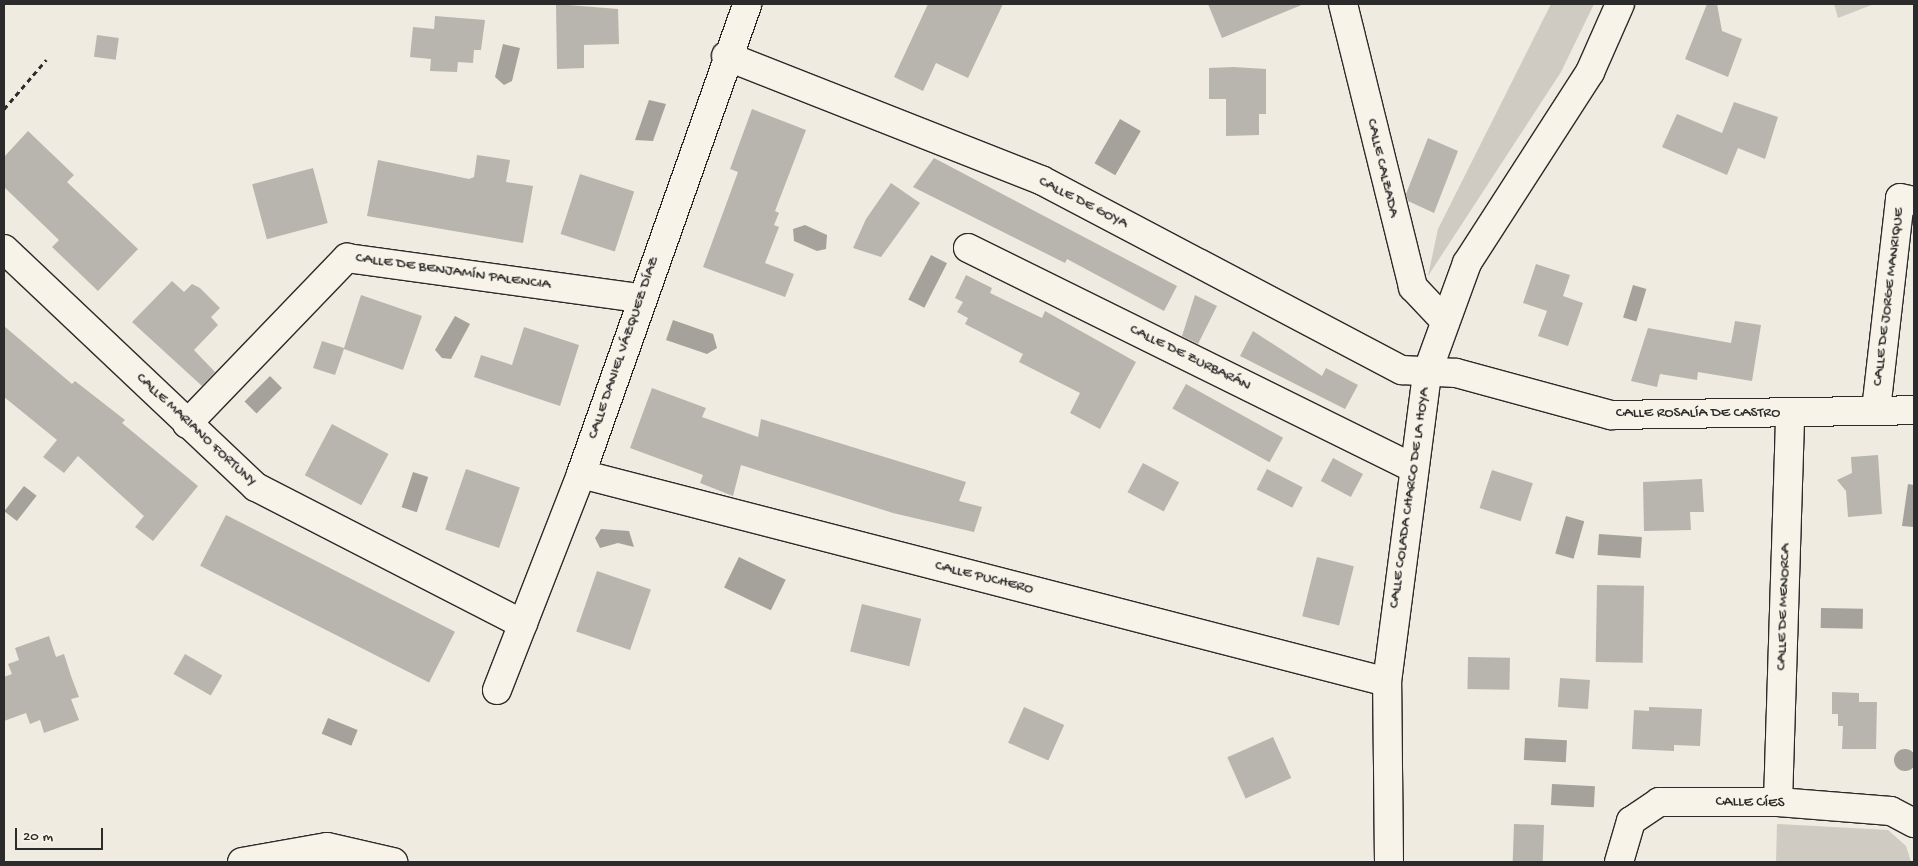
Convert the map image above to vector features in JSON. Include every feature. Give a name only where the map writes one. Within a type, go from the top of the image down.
[{"type":"street","name":"CALLE DANIEL VÁZQUEZ DÍAZ","points":[[498,690],[581,474],[640,298],[726,56],[747,4]]},
{"type":"street","name":"CALLE CALZADA","points":[[1343,4],[1414,287],[1444,320]]},
{"type":"street","name":"CALLE COLADA CHARCO DE LA HOYA","points":[[1389,862],[1387,682],[1412,468],[1427,373],[1444,320],[1467,263],[1590,72],[1620,4]]},
{"type":"street","name":"CALLE DE GOYA","points":[[726,56],[1041,180],[1402,370],[1427,373]]},
{"type":"street","name":"CALLE DE JORGE MANRIQUE","points":[[1876,410],[1900,198],[1914,201]]},
{"type":"street","name":"CALLE DE ZURBARÁN","points":[[968,248],[1412,468]]},
{"type":"street","name":"CALLE MARIANO FORTUNY","points":[[4,249],[187,424],[256,486],[523,624]]},
{"type":"street","name":"CALLE DE BENJAMÍN PALENCIA","points":[[187,424],[347,258],[640,298]]},
{"type":"street","name":"CALLE ROSALÍA DE CASTRO","points":[[1427,373],[1456,374],[1611,415],[1914,410]]},
{"type":"street","name":"CALLE DE MENORCA","points":[[1778,802],[1790,413]]},
{"type":"street","name":"CALLE PUCHERO","points":[[581,474],[1387,682]]},
{"type":"street","name":"CALLE CÍES","points":[[1619,862],[1631,820],[1659,802],[1778,802],[1891,811],[1914,823]]},
{"type":"street","points":[[242,862],[327,847],[393,862]]},
{"type":"path","points":[[4,109],[46,60]]},
{"type":"shaded area","points":[[1551,4],[1594,4],[1561,72],[1428,276],[1438,229]]},
{"type":"shaded area","points":[[1834,4],[1874,4],[1838,18]]},
{"type":"shaded area","points":[[503,44],[520,48],[512,81],[504,85],[495,77]]},
{"type":"shaded area","points":[[649,100],[666,104],[653,141],[635,140]]},
{"type":"shaded area","points":[[1120,119],[1141,131],[1115,175],[1094,163]]},
{"type":"shaded area","points":[[805,225],[827,235],[826,249],[817,251],[794,241],[793,229]]},
{"type":"shaded area","points":[[931,255],[947,263],[924,308],[908,300]]},
{"type":"shaded area","points":[[1633,285],[1646,289],[1636,322],[1623,318]]},
{"type":"shaded area","points":[[455,316],[470,324],[451,359],[442,358],[435,350]]},
{"type":"shaded area","points":[[673,320],[713,334],[717,348],[707,354],[666,340]]},
{"type":"shaded area","points":[[270,376],[282,388],[257,413],[245,401]]},
{"type":"shaded area","points":[[413,472],[428,477],[417,512],[402,507]]},
{"type":"shaded area","points":[[1908,484],[1914,485],[1914,527],[1902,526]]},
{"type":"shaded area","points":[[24,486],[37,496],[17,521],[4,511]]},
{"type":"shaded area","points":[[1566,516],[1584,521],[1574,559],[1555,553]]},
{"type":"shaded area","points":[[601,529],[629,531],[634,547],[618,543],[600,548],[595,538]]},
{"type":"shaded area","points":[[1599,534],[1642,537],[1640,558],[1598,555]]},
{"type":"shaded area","points":[[739,557],[786,580],[771,610],[724,588]]},
{"type":"shaded area","points":[[1821,608],[1863,609],[1863,629],[1821,628]]},
{"type":"shaded area","points":[[328,718],[358,730],[351,746],[322,734]]},
{"type":"shaded area","points":[[1525,738],[1567,740],[1566,762],[1524,760]]},
{"type":"shaded area","points":[[1905,749],[1913,752],[1916,760],[1913,768],[1905,771],[1897,768],[1894,760],[1897,752]]},
{"type":"shaded area","points":[[1552,784],[1595,786],[1594,807],[1551,805]]},
{"type":"shaded area","points":[[1777,824],[1888,830],[1906,846],[1911,862],[1776,862]]},
{"type":"building","points":[[556,4],[618,9],[619,44],[584,45],[584,68],[557,69]]},
{"type":"building","points":[[928,4],[1003,4],[968,78],[936,63],[923,91],[894,77]]},
{"type":"building","points":[[1208,4],[1304,4],[1222,38]]},
{"type":"building","points":[[1707,4],[1717,4],[1722,31],[1742,39],[1728,77],[1685,59]]},
{"type":"building","points":[[435,16],[485,20],[481,50],[474,50],[473,63],[458,62],[457,72],[430,71],[431,59],[410,57],[413,27],[434,29]]},
{"type":"building","points":[[97,35],[119,38],[116,60],[94,57]]},
{"type":"building","points":[[1209,68],[1266,69],[1266,114],[1259,114],[1259,135],[1226,136],[1226,99],[1209,99]]},
{"type":"building","points":[[1734,102],[1778,117],[1765,159],[1738,148],[1727,175],[1662,147],[1677,114],[1722,133]]},
{"type":"building","points":[[752,109],[806,130],[775,211],[779,213],[774,225],[779,227],[765,263],[794,274],[785,297],[703,267],[738,172],[730,169]]},
{"type":"building","points":[[28,131],[74,175],[67,182],[138,249],[98,291],[52,247],[59,240],[4,187],[4,157]]},
{"type":"building","points":[[1428,138],[1458,151],[1434,213],[1408,201],[1406,194]]},
{"type":"building","points":[[477,155],[510,160],[506,182],[533,186],[523,243],[367,216],[378,160],[469,179],[474,177]]},
{"type":"building","points":[[934,158],[1177,286],[1164,311],[1067,259],[1065,263],[913,187]]},
{"type":"building","points":[[313,168],[328,223],[267,239],[252,184]]},
{"type":"building","points":[[580,174],[634,192],[615,252],[561,234]]},
{"type":"building","points":[[891,183],[920,203],[881,257],[853,248],[866,219]]},
{"type":"building","points":[[1536,264],[1570,275],[1563,296],[1583,303],[1568,346],[1538,336],[1547,311],[1523,303]]},
{"type":"building","points":[[966,275],[992,288],[990,293],[1042,318],[1045,311],[1136,362],[1100,429],[1070,413],[1080,393],[1019,362],[1023,354],[965,324],[968,318],[957,312],[963,302],[955,298]]},
{"type":"building","points":[[172,281],[184,292],[192,284],[200,288],[220,308],[211,317],[218,325],[194,350],[215,372],[202,386],[132,322]]},
{"type":"building","points":[[361,295],[422,316],[403,370],[344,349],[335,375],[313,368],[322,341],[344,348]]},
{"type":"building","points":[[1195,295],[1217,306],[1198,344],[1182,336]]},
{"type":"building","points":[[1735,321],[1761,325],[1752,381],[1698,372],[1697,380],[1660,374],[1657,387],[1631,381],[1648,328],[1731,343]]},
{"type":"building","points":[[4,326],[72,384],[75,381],[125,420],[122,423],[198,486],[153,541],[135,527],[144,516],[78,456],[64,473],[43,457],[57,440],[4,397]]},
{"type":"building","points":[[524,327],[579,345],[560,406],[474,377],[481,355],[512,365]]},
{"type":"building","points":[[1253,331],[1322,376],[1326,368],[1358,385],[1345,409],[1240,356]]},
{"type":"building","points":[[1186,384],[1283,438],[1270,462],[1172,408]]},
{"type":"building","points":[[652,388],[706,408],[702,417],[758,437],[761,419],[966,482],[959,501],[982,507],[974,532],[893,513],[741,465],[733,496],[700,483],[703,475],[630,448]]},
{"type":"building","points":[[332,424],[389,454],[361,505],[305,475]]},
{"type":"building","points":[[1878,455],[1882,514],[1848,517],[1846,491],[1837,480],[1852,473],[1851,457]]},
{"type":"building","points":[[1333,458],[1363,474],[1351,497],[1321,481]]},
{"type":"building","points":[[1143,463],[1179,482],[1164,511],[1128,492]]},
{"type":"building","points":[[466,469],[520,488],[499,548],[445,530]]},
{"type":"building","points":[[1267,469],[1303,487],[1292,508],[1257,489]]},
{"type":"building","points":[[1492,470],[1533,483],[1521,521],[1480,508]]},
{"type":"building","points":[[1702,479],[1704,512],[1690,512],[1691,530],[1644,531],[1643,482]]},
{"type":"building","points":[[226,515],[455,632],[429,682],[200,566]]},
{"type":"building","points":[[1317,557],[1354,566],[1339,625],[1302,616]]},
{"type":"building","points":[[597,571],[651,590],[630,650],[576,632]]},
{"type":"building","points":[[1597,585],[1644,586],[1643,663],[1596,662]]},
{"type":"building","points":[[862,604],[921,619],[909,666],[850,652]]},
{"type":"building","points":[[49,636],[56,657],[64,654],[79,697],[71,699],[79,720],[44,733],[40,720],[30,724],[26,713],[4,721],[4,677],[12,674],[8,664],[19,660],[15,648]]},
{"type":"building","points":[[185,654],[222,676],[211,695],[174,674]]},
{"type":"building","points":[[1468,657],[1510,658],[1509,690],[1467,689]]},
{"type":"building","points":[[1560,678],[1590,680],[1588,709],[1558,707]]},
{"type":"building","points":[[1832,692],[1859,693],[1859,702],[1877,702],[1876,749],[1842,749],[1843,726],[1838,726],[1838,714],[1832,714]]},
{"type":"building","points":[[1024,707],[1064,725],[1048,761],[1008,743]]},
{"type":"building","points":[[1649,707],[1702,709],[1700,746],[1674,745],[1674,751],[1632,749],[1634,710],[1649,711]]},
{"type":"building","points":[[1273,737],[1291,778],[1246,798],[1227,757]]},
{"type":"building","points":[[1514,824],[1544,825],[1543,862],[1513,862]]}]
